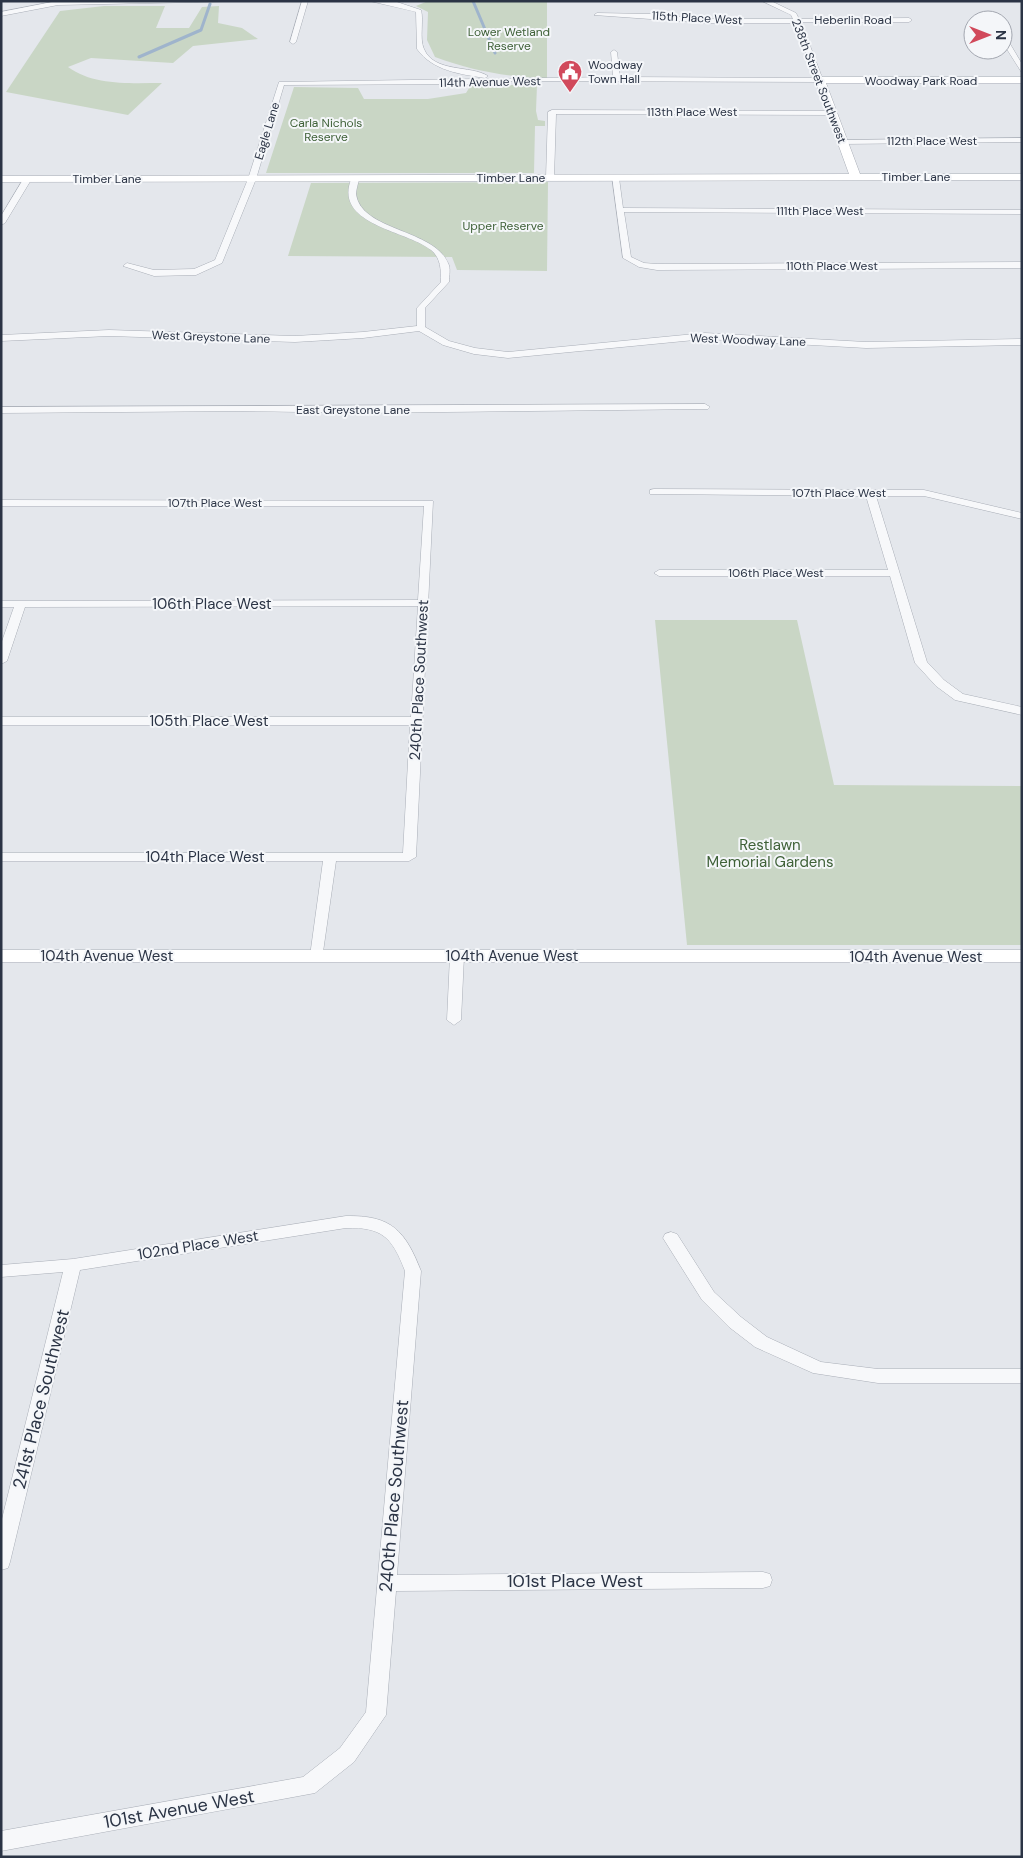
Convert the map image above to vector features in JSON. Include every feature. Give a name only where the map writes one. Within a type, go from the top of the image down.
[{"type":"street","points":[[1,14],[46,2],[242,1]]},
{"type":"street","points":[[293,42],[305,1]]},
{"type":"street","points":[[373,1],[397,4],[419,12],[420,49],[431,61],[467,73],[509,79]]},
{"type":"street","name":"238th Street Southwest","points":[[766,1],[794,14],[798,20],[856,178]]},
{"type":"street","name":"115th Place West","points":[[597,15],[650,16],[708,21],[798,20]]},
{"type":"street","name":"Heberlin Road","points":[[798,20],[909,20]]},
{"type":"street","points":[[614,52],[617,80]]},
{"type":"street","points":[[1013,55],[1022,71]]},
{"type":"street","name":"114th Avenue West","points":[[281,83],[472,82],[509,79],[820,80]]},
{"type":"street","name":"Woodway Park Road","points":[[820,80],[1022,80]]},
{"type":"street","name":"Eagle Lane","points":[[127,266],[154,273],[196,272],[219,261],[252,179],[281,83]]},
{"type":"street","name":"113th Place West","points":[[550,178],[552,112],[832,113]]},
{"type":"street","name":"112th Place West","points":[[842,142],[1022,140]]},
{"type":"street","name":"Timber Lane","points":[[1,179],[1022,177]]},
{"type":"street","points":[[615,178],[619,210]]},
{"type":"street","points":[[355,179],[352,193],[356,206],[374,220],[434,248],[445,264],[445,282],[421,308],[421,328]]},
{"type":"street","points":[[1,223],[28,180]]},
{"type":"street","name":"111th Place West","points":[[619,210],[1022,212]]},
{"type":"street","name":"110th Place West","points":[[619,210],[627,258],[642,265],[657,267],[1022,265]]},
{"type":"street","name":"West Greystone Lane","points":[[1,338],[109,333],[295,339],[363,335],[421,328]]},
{"type":"street","name":"West Woodway Lane","points":[[421,328],[446,343],[474,351],[508,355],[705,336],[866,345],[1022,342]]},
{"type":"street","name":"East Greystone Lane","points":[[1,410],[245,408],[359,410],[706,407]]},
{"type":"street","name":"107th Place West","points":[[654,492],[924,493],[1022,516]]},
{"type":"street","points":[[870,493],[921,663],[940,683],[959,697],[1022,712]]},
{"type":"street","name":"107th Place West","points":[[1,503],[429,503]]},
{"type":"street","name":"240th Place Southwest","points":[[409,857],[429,503]]},
{"type":"street","name":"106th Place West","points":[[659,572],[893,573]]},
{"type":"street","name":"106th Place West","points":[[1,604],[423,603]]},
{"type":"street","points":[[1,661],[21,604]]},
{"type":"street","name":"105th Place West","points":[[1,722],[416,721]]},
{"type":"street","name":"104th Place West","points":[[1,857],[409,857]]},
{"type":"street","points":[[317,956],[330,857]]},
{"type":"street","name":"104th Avenue West","points":[[1,956],[1022,956]]},
{"type":"street","points":[[454,1020],[457,956]]},
{"type":"street","name":"102nd Place West","points":[[1,1272],[73,1265],[346,1222],[372,1222],[392,1235]]},
{"type":"street","name":"240th Place Southwest","points":[[347,1755],[376,1715],[412,1270],[407,1252],[392,1235]]},
{"type":"street","points":[[671,1238],[708,1296],[735,1322],[761,1342],[819,1368],[878,1376],[1022,1376]]},
{"type":"street","name":"241st Place Southwest","points":[[1,1562],[73,1265]]},
{"type":"street","name":"101st Place West","points":[[387,1583],[763,1580]]},
{"type":"street","name":"101st Avenue West","points":[[1,1841],[308,1786],[347,1755]]},
{"type":"green space","name":"Lower Wetland Reserve","points":[[428,1],[547,1],[547,78],[490,72],[435,57],[427,40],[428,12],[416,6]]},
{"type":"green space","points":[[104,6],[165,6],[156,28],[189,28],[202,7],[219,6],[218,23],[242,28],[258,39],[193,46],[173,63],[91,58],[68,67],[89,78],[125,83],[162,83],[128,115],[6,92],[60,11]]},
{"type":"green space","name":"Carla Nichols Reserve","points":[[471,85],[537,85],[536,111],[538,120],[545,121],[545,126],[535,126],[534,173],[266,173],[294,87],[358,88],[364,99],[428,99],[466,93]]},
{"type":"green space","name":"Carla Nichols Reserve","points":[[548,182],[547,271],[457,270],[452,257],[288,256],[311,183]]},
{"type":"green space","name":"Restlawn Memorial Gardens","points":[[655,620],[797,620],[834,785],[1022,786],[1022,945],[687,945]]},
{"type":"waterway","points":[[473,1],[495,53]]},
{"type":"waterway","points":[[139,57],[201,30],[210,4]]},
{"type":"place","name":"Woodway Town Hall","points":[[570,93]]},
{"type":"park label","name":"Upper Reserve","points":[[503,226]]}]
